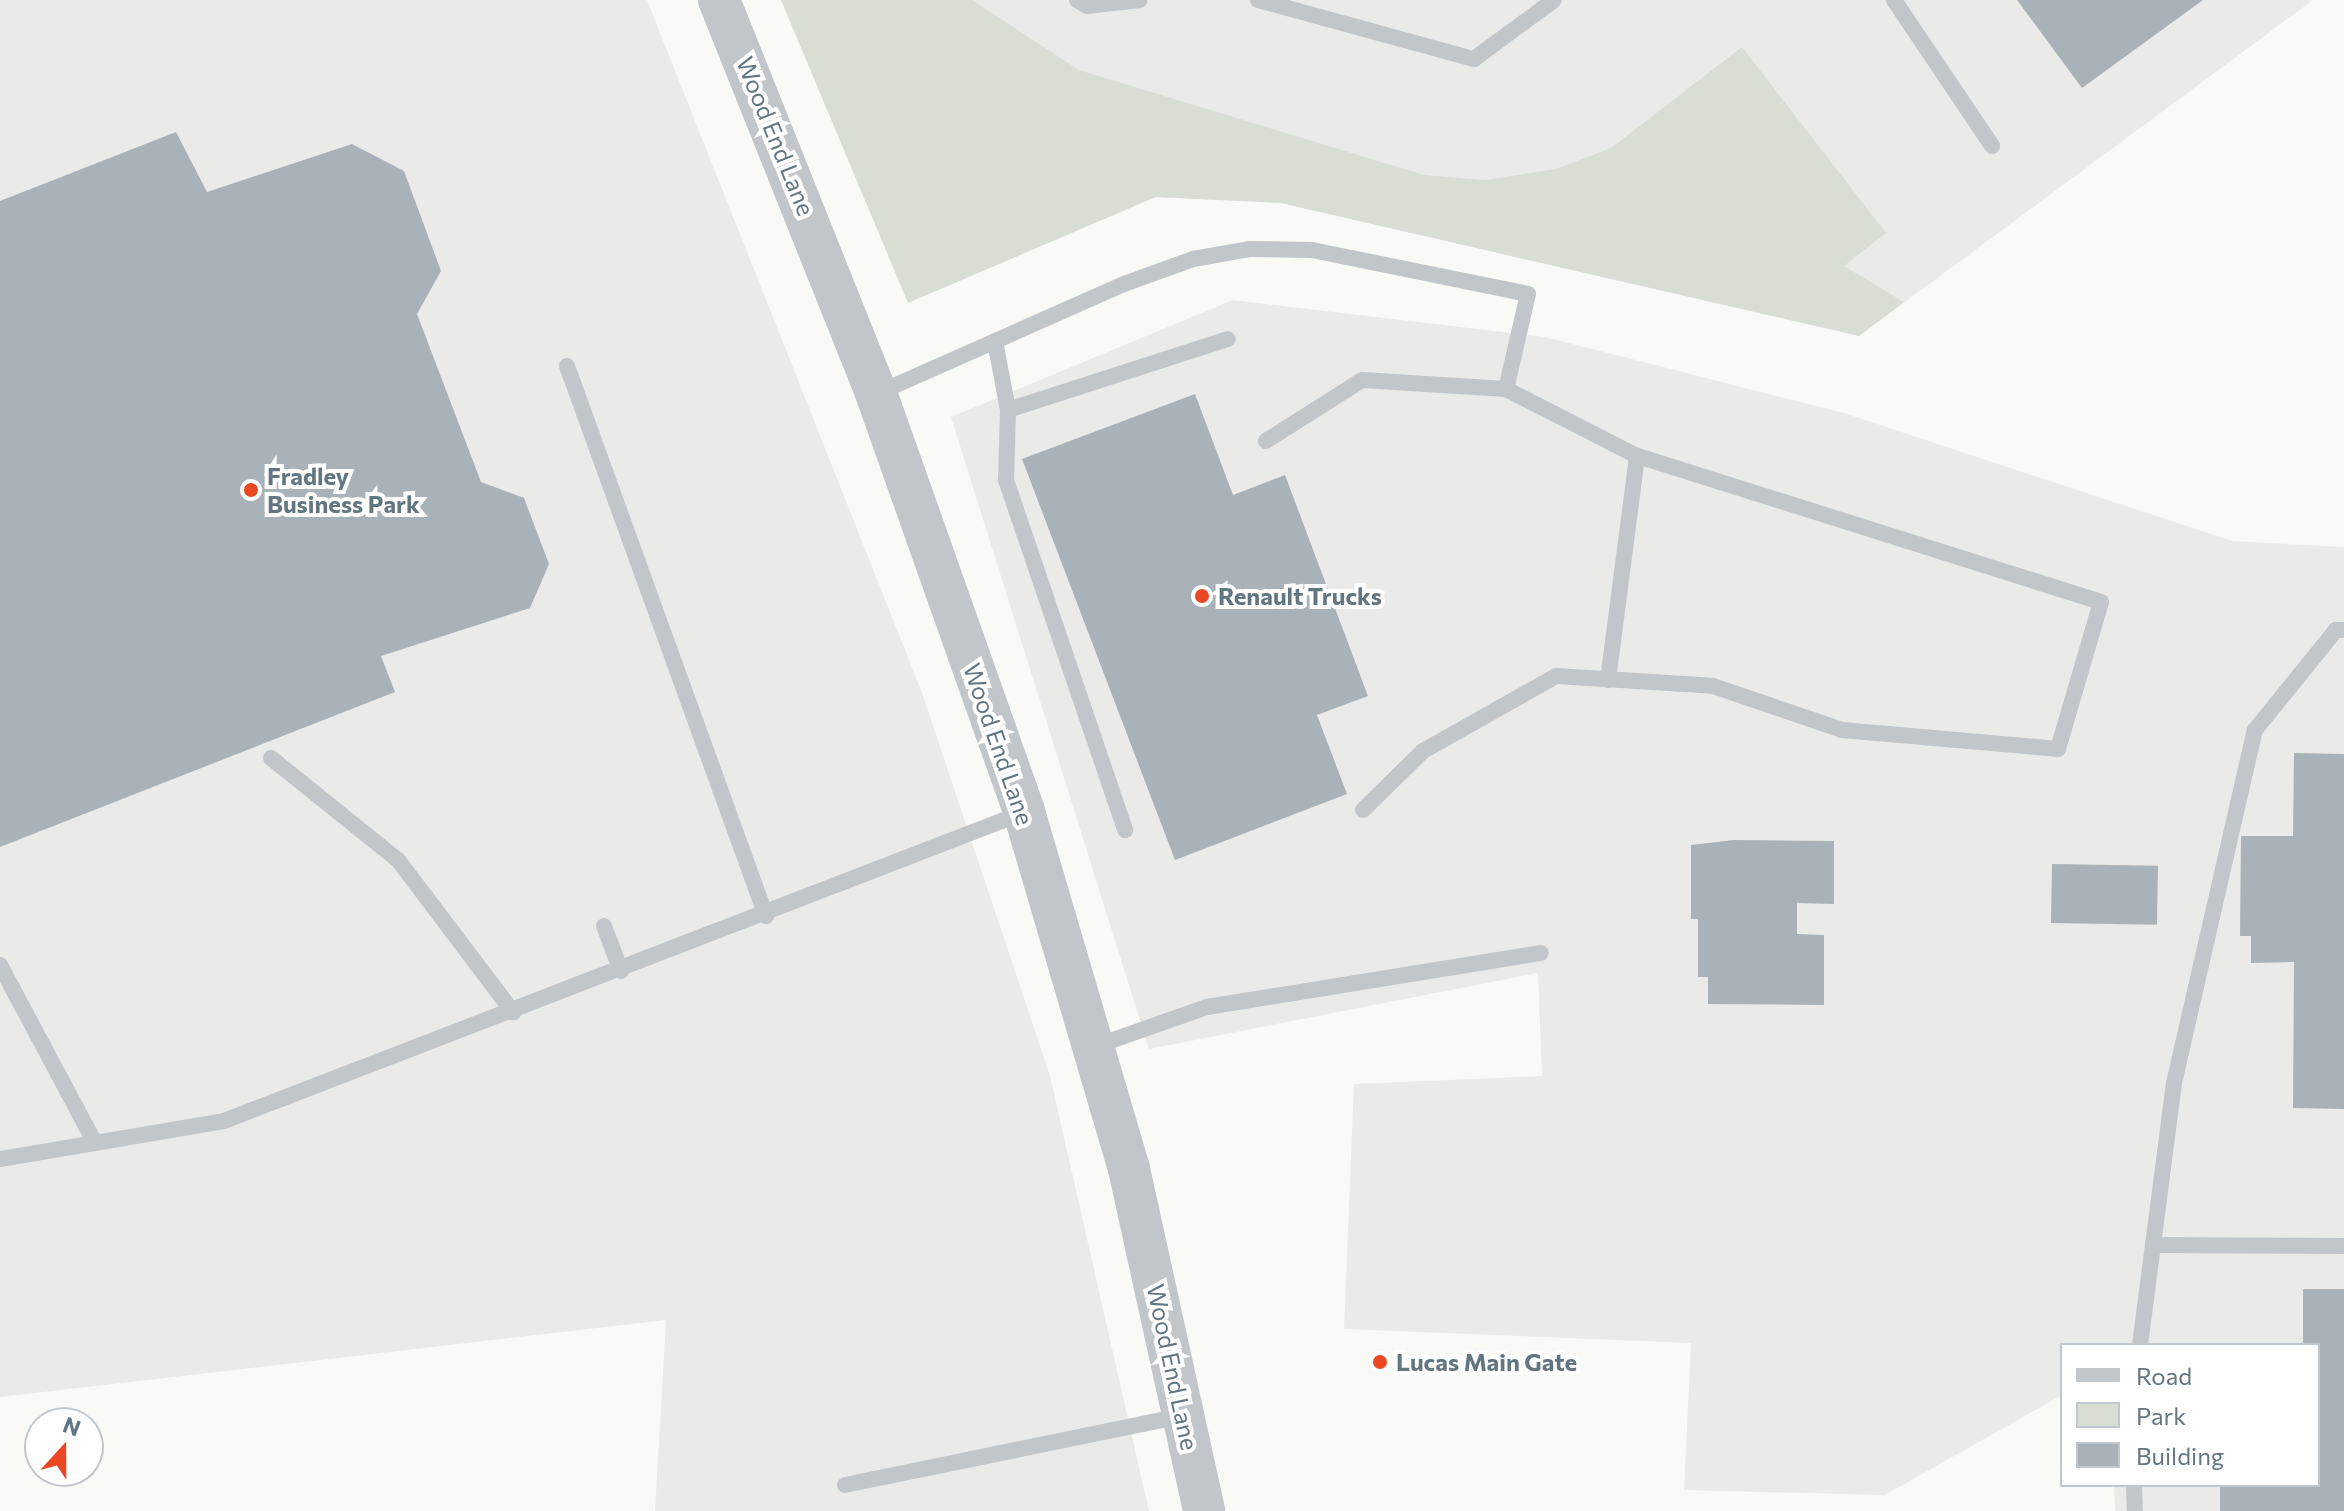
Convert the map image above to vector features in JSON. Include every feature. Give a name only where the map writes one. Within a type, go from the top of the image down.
[{"type":"street","name":"Wood End Lane","points":[[719,0],[876,393],[1024,812],[1096,1046],[1204,1511]]},
{"type":"lane","points":[[1077,0],[1087,6],[1140,0]]},
{"type":"lane","points":[[1258,0],[1474,59],[1554,0]]},
{"type":"lane","points":[[1894,0],[1992,146]]},
{"type":"lane","points":[[876,393],[1193,259],[1312,250],[1528,294],[1506,389]]},
{"type":"lane","points":[[1008,410],[1228,339]]},
{"type":"lane","points":[[995,341],[1008,410],[1006,480],[1125,830]]},
{"type":"lane","points":[[567,366],[766,916]]},
{"type":"lane","points":[[1266,441],[1362,380],[1506,389],[1637,456],[2101,602],[2058,749],[1842,730],[1713,686],[1556,676],[1423,751],[1363,810]]},
{"type":"lane","points":[[1608,680],[1637,456]]},
{"type":"lane","points":[[2140,1343],[2174,1083],[2255,730],[2336,630],[2344,630]]},
{"type":"lane","points":[[271,758],[398,860],[513,1012]]},
{"type":"lane","points":[[0,1159],[224,1121],[766,916],[1024,812]]},
{"type":"lane","points":[[604,926],[621,971]]},
{"type":"lane","points":[[1096,1046],[1207,1007],[1541,953]]},
{"type":"lane","points":[[0,965],[95,1143]]},
{"type":"lane","points":[[2153,1245],[2344,1246]]},
{"type":"lane","points":[[845,1485],[1183,1416]]},
{"type":"lane","points":[[2134,1487],[2135,1511]]},
{"type":"shaded area","points":[[0,0],[647,0],[921,690],[1050,1076],[1149,1511],[655,1511],[666,1320],[0,1397]]},
{"type":"shaded area","points":[[844,0],[2313,0],[1859,336],[1281,203],[1156,197]]},
{"type":"shaded area","points":[[1233,300],[1545,337],[1844,413],[2232,541],[2344,547],[2344,1511],[2115,1511],[2114,1487],[2320,1487],[2320,1343],[2060,1343],[2060,1396],[1885,1495],[1684,1490],[1691,1343],[1344,1329],[1354,1084],[1542,1076],[1538,973],[1149,1049],[951,417]]},
{"type":"green space","points":[[781,0],[972,0],[1079,70],[1424,175],[1485,180],[1556,169],[1611,148],[1742,47],[1886,233],[1844,266],[1904,302],[1859,336],[1281,203],[1156,197],[908,303]]},
{"type":"building","points":[[2017,0],[2203,0],[2082,88]]},
{"type":"building","name":"Fradley Business Park","points":[[176,132],[207,192],[352,144],[404,171],[441,271],[417,314],[481,482],[524,498],[549,564],[530,608],[381,656],[395,692],[0,847],[0,201]]},
{"type":"building","name":"Renault Trucks","points":[[1195,394],[1233,495],[1285,475],[1368,696],[1317,715],[1347,794],[1175,860],[1022,459]]},
{"type":"building","points":[[2294,753],[2344,754],[2344,1109],[2293,1108],[2294,962],[2251,963],[2251,936],[2240,936],[2241,836],[2293,836]]},
{"type":"building","points":[[1734,840],[1834,841],[1834,904],[1797,903],[1797,934],[1824,935],[1824,1005],[1708,1004],[1708,977],[1698,977],[1698,919],[1691,919],[1691,845]]},
{"type":"building","points":[[2052,864],[2158,866],[2157,925],[2051,923]]},
{"type":"building","points":[[2303,1289],[2344,1289],[2344,1511],[2220,1511],[2220,1487],[2320,1487],[2320,1343],[2303,1343]]},
{"type":"place","name":"Fradley Business Park","points":[[251,490]]},
{"type":"place","name":"Renault Trucks","points":[[1202,596]]},
{"type":"place","name":"Lucas Main Gate","points":[[1380,1362]]}]
